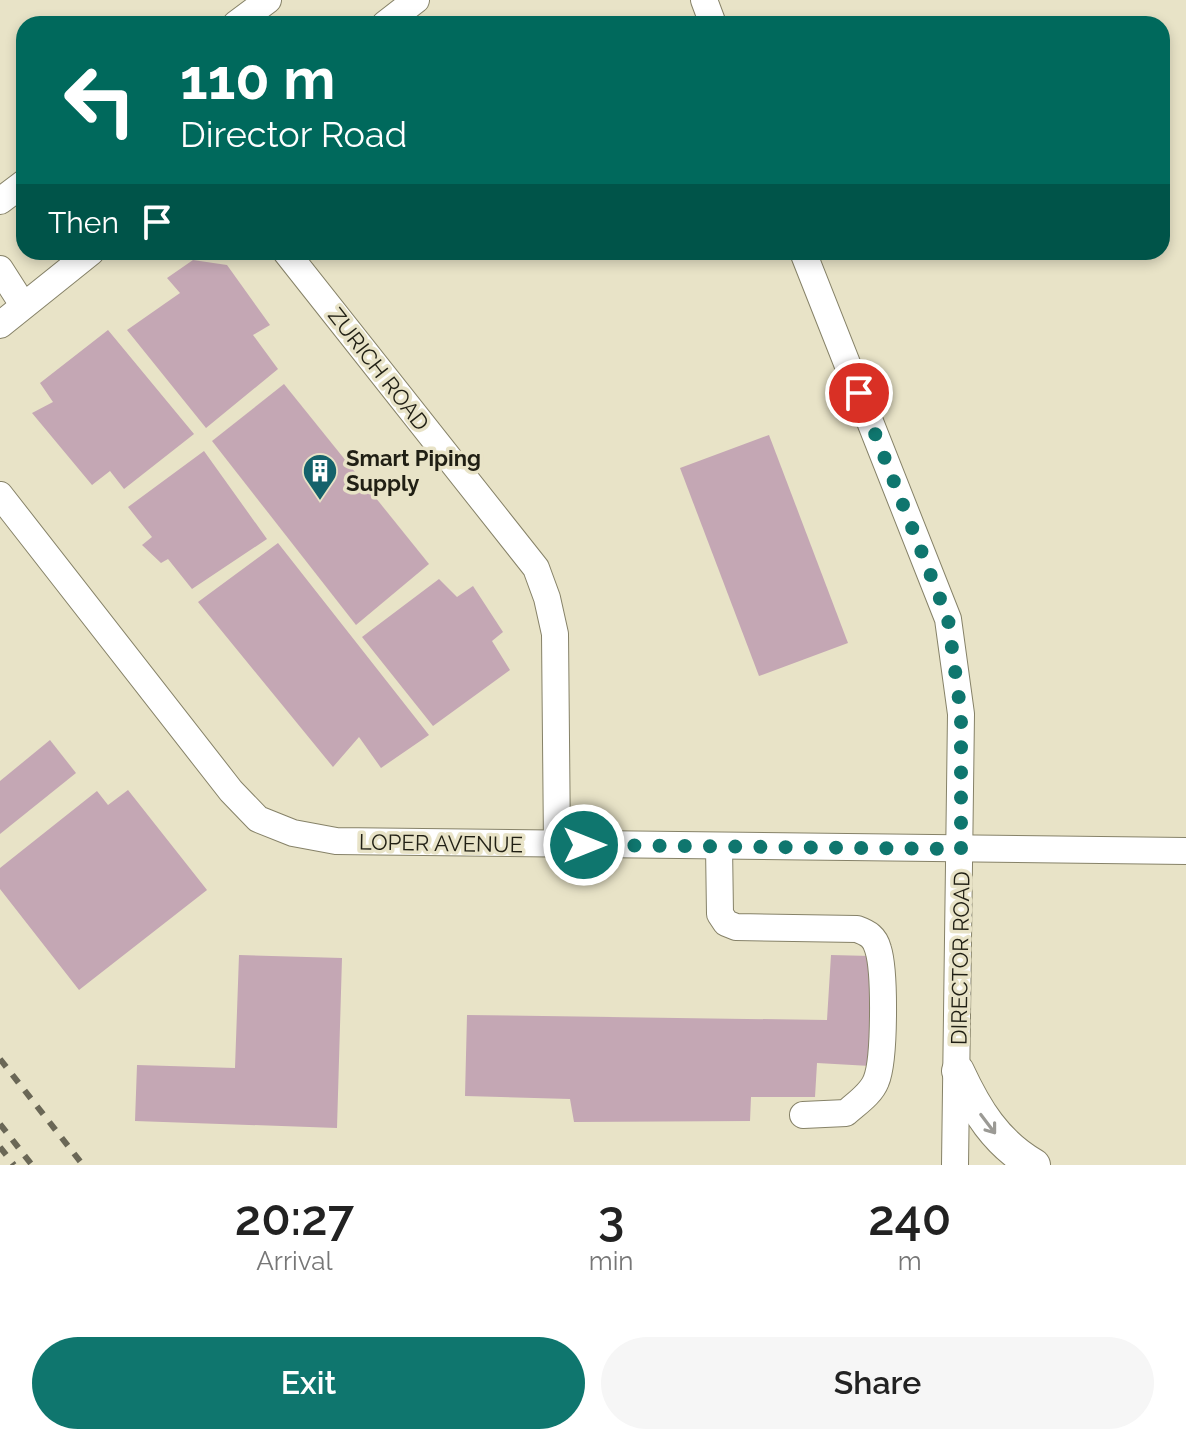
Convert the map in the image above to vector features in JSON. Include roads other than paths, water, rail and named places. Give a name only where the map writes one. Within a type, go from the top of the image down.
[{"type":"main road","points":[[958,1071],[973,1104],[995,1134],[1034,1165]]},
{"type":"street","points":[[247,16],[268,0]]},
{"type":"street","points":[[395,16],[416,0]]},
{"type":"street","points":[[0,325],[81,260]]},
{"type":"street","name":"ZURICH ROAD","points":[[292,260],[536,568],[555,634],[557,845]]},
{"type":"street","name":"DIRECTOR ROAD","points":[[806,260],[948,619],[961,714],[955,1165]]},
{"type":"street","points":[[0,269],[23,305]]},
{"type":"street","name":"LOPER AVENUE","points":[[0,495],[231,791],[258,819],[293,833],[336,841],[1186,851]]},
{"type":"street","points":[[719,846],[720,914],[726,923],[736,927],[857,929],[869,933],[878,947],[881,968],[881,1066],[875,1085],[846,1113],[803,1115]]},
{"type":"railway","points":[[0,1059],[83,1165]]},
{"type":"railway","points":[[0,1124],[32,1165]]},
{"type":"railway","points":[[0,1147],[14,1165]]},
{"type":"place","name":"Smart Piping Supply","points":[[320,502]]}]
